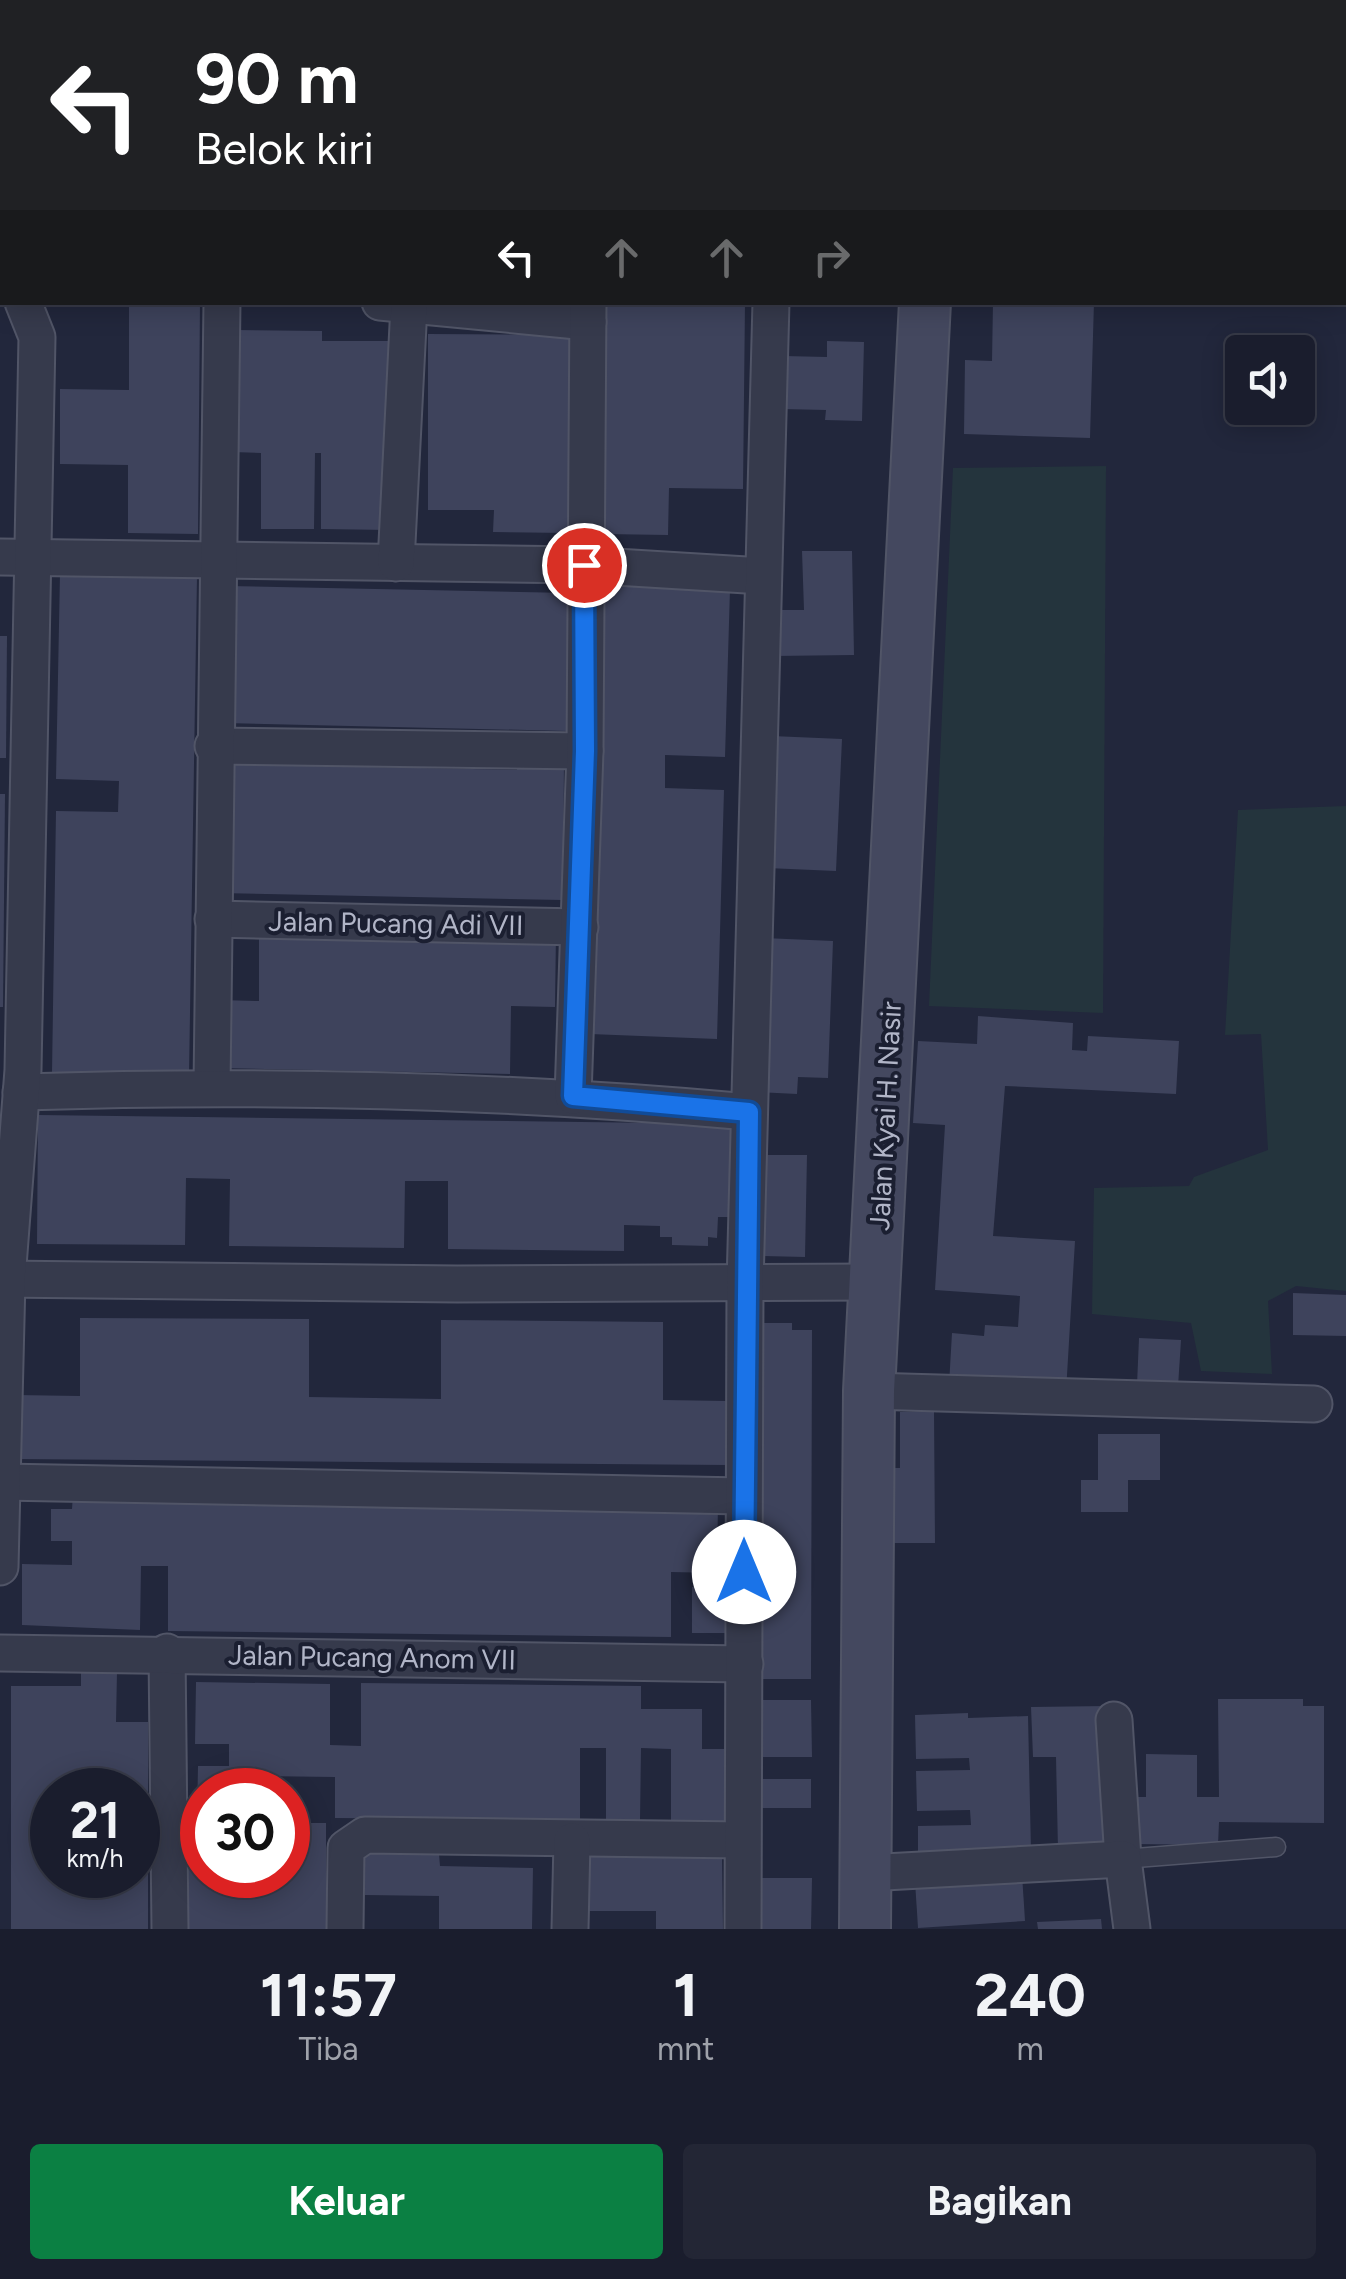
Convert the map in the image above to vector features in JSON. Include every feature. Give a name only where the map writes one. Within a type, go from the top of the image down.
[{"type":"main road","name":"Jalan Kyai H. Nasir","points":[[865,1929],[869,1391],[924,305]]},
{"type":"street","points":[[0,1568],[3,1279],[21,1092],[16,558],[37,336],[24,305]]},
{"type":"street","points":[[212,1086],[213,746],[222,305]]},
{"type":"street","points":[[395,305],[396,563]]},
{"type":"street","points":[[419,305],[588,312],[585,751],[573,1096]]},
{"type":"street","points":[[744,1929],[745,1284],[770,305]]},
{"type":"street","points":[[16,558],[584,565],[763,576]]},
{"type":"street","points":[[213,746],[585,751]]},
{"type":"street","name":"Jalan Pucang Adi VII","points":[[212,919],[580,928]]},
{"type":"street","points":[[21,1092],[212,1086],[573,1096],[749,1112]]},
{"type":"street","points":[[3,1279],[874,1282]]},
{"type":"street","points":[[869,1391],[1314,1404]]},
{"type":"street","points":[[2,1482],[744,1496]]},
{"type":"street","points":[[167,1652],[170,1929]]},
{"type":"street","name":"Jalan Pucang Anom VII","points":[[0,1653],[167,1652],[745,1664]]},
{"type":"street","points":[[1114,1720],[1132,1929]]},
{"type":"street","points":[[345,1929],[346,1848],[358,1837],[742,1840]]},
{"type":"street","points":[[570,1929],[572,1841]]},
{"type":"street","points":[[866,1873],[1124,1858]]},
{"type":"lane","points":[[1124,1858],[1276,1847]]},
{"type":"shaded area","points":[[1106,466],[1103,1013],[929,1006],[953,468]]},
{"type":"shaded area","points":[[1346,806],[1346,1291],[1296,1286],[1268,1301],[1272,1374],[1201,1371],[1191,1323],[1092,1314],[1094,1188],[1189,1186],[1194,1177],[1268,1150],[1261,1034],[1225,1035],[1238,810]]},
{"type":"building","points":[[129,305],[200,305],[198,534],[128,533],[128,465],[60,464],[60,389],[129,390]]},
{"type":"building","points":[[607,305],[745,305],[743,489],[669,488],[668,535],[604,534]]},
{"type":"building","points":[[993,305],[1094,305],[1090,438],[964,434],[965,360],[992,361]]},
{"type":"building","points":[[233,330],[322,331],[322,341],[391,341],[390,530],[321,529],[321,453],[315,453],[314,529],[261,529],[261,453],[232,452]]},
{"type":"building","points":[[428,334],[569,335],[569,533],[493,532],[494,510],[428,510]]},
{"type":"building","points":[[827,341],[864,342],[862,421],[825,420],[826,410],[782,409],[784,356],[827,357]]},
{"type":"building","points":[[802,551],[852,551],[854,655],[774,656],[774,610],[804,610]]},
{"type":"building","points":[[60,573],[197,576],[189,1076],[52,1073],[56,811],[118,812],[119,781],[56,779]]},
{"type":"building","points":[[602,585],[730,589],[725,757],[665,755],[665,788],[724,790],[717,1039],[590,1034]]},
{"type":"building","points":[[226,586],[569,593],[567,731],[224,723]]},
{"type":"building","points":[[0,636],[7,636],[6,758],[0,758]]},
{"type":"building","points":[[772,736],[842,739],[836,871],[767,868]]},
{"type":"building","points":[[517,758],[564,759],[563,900],[219,893],[221,764],[517,770]]},
{"type":"building","points":[[0,794],[5,794],[3,1007],[0,1007]]},
{"type":"building","points":[[512,931],[556,932],[555,1007],[511,1006],[510,1074],[218,1068],[219,1000],[259,1001],[259,939],[512,944]]},
{"type":"building","points":[[764,938],[833,941],[828,1078],[798,1077],[797,1094],[758,1092]]},
{"type":"building","points":[[978,1016],[1073,1023],[1072,1050],[1087,1051],[1088,1036],[1179,1041],[1176,1094],[1005,1086],[993,1236],[1075,1241],[1066,1392],[949,1385],[952,1333],[984,1336],[985,1325],[1018,1327],[1020,1296],[935,1290],[945,1125],[913,1123],[918,1041],[977,1044]]},
{"type":"building","points":[[38,1115],[733,1124],[732,1217],[718,1217],[717,1238],[708,1237],[708,1246],[672,1245],[672,1237],[660,1237],[660,1226],[624,1225],[624,1251],[448,1249],[448,1181],[405,1181],[404,1248],[229,1246],[230,1179],[186,1178],[185,1245],[37,1244]]},
{"type":"building","points":[[765,1155],[807,1155],[805,1257],[763,1256]]},
{"type":"building","points":[[1293,1293],[1346,1295],[1346,1336],[1293,1335]]},
{"type":"building","points":[[80,1318],[309,1319],[309,1397],[441,1399],[441,1320],[663,1322],[663,1400],[727,1401],[727,1465],[16,1459],[16,1395],[80,1396]]},
{"type":"building","points":[[761,1323],[792,1323],[792,1330],[812,1330],[811,1679],[761,1679]]},
{"type":"building","points":[[1139,1338],[1181,1340],[1178,1387],[1137,1385]]},
{"type":"building","points":[[934,1411],[935,1543],[887,1543],[887,1468],[900,1468],[900,1412]]},
{"type":"building","points":[[1098,1434],[1160,1434],[1160,1480],[1128,1480],[1128,1512],[1081,1512],[1081,1480],[1098,1480]]},
{"type":"building","points":[[73,1494],[718,1503],[717,1573],[671,1572],[671,1637],[168,1631],[168,1566],[141,1566],[140,1630],[22,1625],[22,1564],[72,1565],[72,1541],[51,1541],[51,1509],[72,1509]]},
{"type":"building","points":[[692,1587],[736,1587],[735,1633],[692,1633]]},
{"type":"building","points":[[81,1672],[117,1672],[116,1722],[148,1722],[148,1768],[30,1768],[30,1898],[148,1898],[148,1929],[11,1929],[11,1686],[81,1686]]},
{"type":"building","points":[[196,1682],[330,1684],[330,1745],[361,1746],[361,1683],[641,1686],[641,1709],[702,1709],[702,1749],[725,1749],[724,1822],[671,1821],[671,1749],[641,1748],[640,1821],[606,1821],[606,1748],[580,1748],[580,1820],[335,1818],[335,1777],[310,1777],[310,1768],[198,1768],[229,1766],[229,1744],[195,1744]]},
{"type":"building","points":[[1218,1699],[1303,1699],[1303,1706],[1324,1706],[1324,1823],[1219,1822],[1218,1845],[1134,1844],[1128,1797],[1146,1797],[1146,1754],[1197,1755],[1197,1797],[1219,1797]]},
{"type":"building","points":[[761,1700],[811,1700],[812,1757],[761,1757]]},
{"type":"building","points":[[1107,1706],[1111,1849],[1058,1850],[1056,1757],[1033,1757],[1031,1707]]},
{"type":"building","points":[[968,1713],[968,1718],[1028,1716],[1031,1851],[918,1854],[918,1826],[971,1825],[970,1810],[917,1811],[916,1771],[970,1770],[969,1758],[916,1759],[915,1715]]},
{"type":"building","points":[[761,1779],[811,1779],[811,1808],[761,1808]]},
{"type":"building","points":[[310,1823],[326,1823],[326,1929],[189,1929],[189,1898],[310,1898]]},
{"type":"building","points":[[365,1853],[439,1854],[440,1866],[533,1868],[532,1929],[439,1929],[439,1896],[365,1895]]},
{"type":"building","points":[[585,1856],[722,1857],[723,1929],[656,1929],[656,1911],[586,1911]]},
{"type":"building","points":[[1022,1874],[1025,1921],[918,1928],[915,1881]]},
{"type":"building","points":[[761,1878],[812,1878],[811,1929],[761,1929]]},
{"type":"building","points":[[1101,1919],[1102,1929],[1038,1929],[1037,1922]]},
{"type":"route","points":[[584,565],[585,751],[573,1096],[749,1112],[744,1572]]}]
